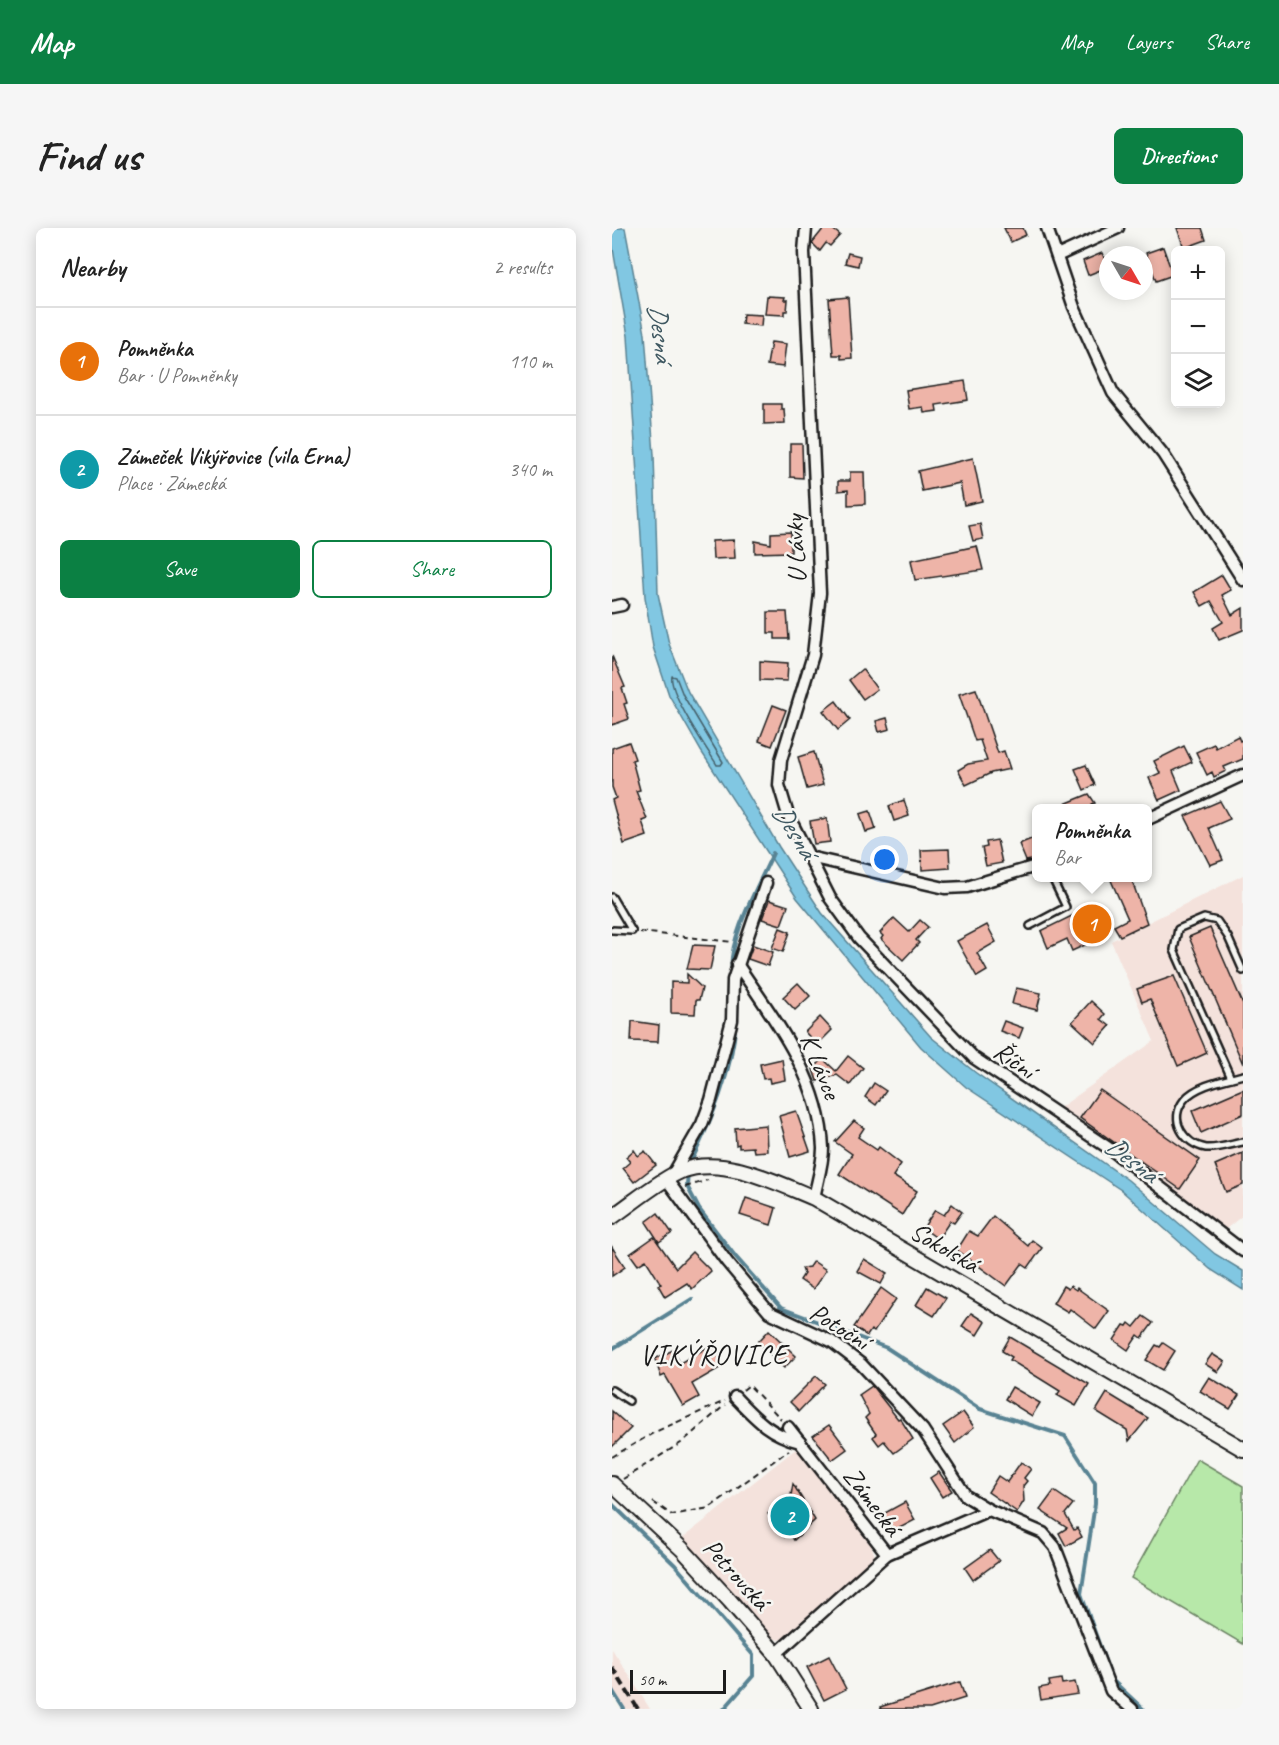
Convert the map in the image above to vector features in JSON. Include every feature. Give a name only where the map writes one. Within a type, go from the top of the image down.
[{"type":"street","name":"U Lávky","points":[[806,228],[804,252],[820,593],[813,655],[781,760],[779,785],[788,815],[809,857]]},
{"type":"street","points":[[1047,228],[1074,307],[1113,393],[1163,454],[1243,580]]},
{"type":"street","points":[[1057,256],[1118,228]]},
{"type":"street","points":[[1152,817],[1243,776]]},
{"type":"street","points":[[809,857],[945,888],[967,887],[1032,867]]},
{"type":"street","name":"Říční","points":[[809,857],[830,898],[859,938],[974,1058],[1113,1151],[1243,1251]]},
{"type":"street","points":[[673,1176],[702,1124],[711,1100],[732,1020],[733,980],[766,883]]},
{"type":"street","name":"K Lávce","points":[[737,966],[791,1044],[814,1099],[823,1150],[814,1198]]},
{"type":"street","name":"Sokolská","points":[[612,1217],[673,1176],[702,1168],[742,1171],[814,1198],[1243,1449]]},
{"type":"street","name":"Potoční","points":[[673,1176],[726,1262],[769,1312],[831,1341],[861,1364],[923,1430],[966,1496],[989,1510],[1043,1533],[1055,1547],[1111,1691],[1132,1709]]},
{"type":"street","points":[[735,1397],[758,1421],[779,1437],[800,1442]]},
{"type":"street","name":"Zámecká","points":[[776,1654],[888,1554],[788,1427]]},
{"type":"street","name":"Petrovská","points":[[612,1484],[682,1549],[776,1654],[811,1709]]},
{"type":"street","points":[[888,1554],[989,1510]]},
{"type":"lane","points":[[1030,926],[1066,907],[1054,882]]},
{"type":"lane","points":[[612,897],[632,931]]},
{"type":"lane","points":[[1231,1078],[1174,950],[1178,929],[1204,918],[1217,921],[1228,937],[1243,972]]},
{"type":"lane","points":[[612,930],[632,931]]},
{"type":"lane","points":[[1243,1074],[1204,1088],[1185,1099],[1177,1112],[1179,1129],[1192,1144],[1208,1148],[1243,1142]]},
{"type":"lane","points":[[612,1390],[629,1401]]},
{"type":"path","points":[[632,931],[729,941]]},
{"type":"path","points":[[682,1188],[696,1186]]},
{"type":"path","points":[[629,1486],[621,1480],[681,1443],[749,1385],[788,1427]]},
{"type":"path","points":[[612,1457],[655,1432],[735,1397]]},
{"type":"path","points":[[646,1498],[672,1515],[709,1508],[800,1442]]},
{"type":"shaded area","points":[[1243,875],[1243,1215],[1226,1229],[1058,1109],[1154,1041],[1111,941]]},
{"type":"shaded area","points":[[797,1448],[871,1545],[875,1556],[788,1637],[778,1640],[770,1636],[680,1540]]},
{"type":"shaded area","points":[[612,1649],[650,1709],[625,1709],[612,1688]]},
{"type":"green space","points":[[1197,1459],[1243,1486],[1243,1644],[1131,1578]]},
{"type":"water","points":[[612,228],[625,228],[645,334],[654,455],[658,594],[669,644],[688,692],[779,847],[822,913],[931,1037],[976,1073],[1128,1180],[1215,1254],[1243,1271],[1243,1290],[1210,1269],[1121,1190],[966,1087],[921,1047],[797,898],[701,751],[669,695],[653,647],[645,597],[628,336],[612,243]]},
{"type":"building","points":[[824,228],[831,228],[840,235],[830,246],[826,243],[820,251],[812,243]]},
{"type":"building","points":[[1004,228],[1023,228],[1026,235],[1011,242]]},
{"type":"building","points":[[1177,228],[1202,228],[1206,240],[1183,246]]},
{"type":"building","points":[[1163,247],[1171,276],[1156,281],[1153,273],[1153,251]]},
{"type":"building","points":[[848,253],[860,256],[858,266],[845,263]]},
{"type":"building","points":[[1099,254],[1099,271],[1088,275],[1083,261]]},
{"type":"building","points":[[767,296],[785,297],[784,300],[788,300],[787,311],[784,311],[784,315],[765,314]]},
{"type":"building","points":[[848,297],[852,358],[841,359],[841,355],[833,355],[829,299]]},
{"type":"building","points":[[743,314],[762,315],[761,326],[742,324]]},
{"type":"building","points":[[771,342],[786,344],[783,367],[767,365]]},
{"type":"building","points":[[965,381],[968,400],[936,405],[937,411],[924,413],[923,407],[909,409],[906,390]]},
{"type":"building","points":[[764,404],[781,404],[781,409],[784,409],[785,423],[764,424]]},
{"type":"building","points":[[790,444],[802,444],[803,478],[790,477]]},
{"type":"building","points":[[973,458],[982,501],[964,505],[960,483],[922,491],[918,471]]},
{"type":"building","points":[[850,472],[864,472],[865,504],[848,505],[848,490],[838,491],[838,481],[850,481]]},
{"type":"building","points":[[980,524],[983,539],[973,541],[969,526]]},
{"type":"building","points":[[791,532],[791,552],[755,553],[755,541],[771,544],[771,533]]},
{"type":"building","points":[[734,540],[735,558],[713,559],[712,541]]},
{"type":"building","points":[[977,546],[983,570],[915,580],[911,560]]},
{"type":"building","points":[[1222,575],[1231,590],[1222,595],[1232,615],[1243,608],[1243,630],[1219,640],[1213,628],[1223,622],[1211,601],[1202,606],[1194,592]]},
{"type":"building","points":[[768,612],[787,612],[789,639],[775,639],[775,633],[768,633]]},
{"type":"building","points":[[612,656],[625,687],[622,688],[627,703],[624,704],[629,719],[612,725]]},
{"type":"building","points":[[760,661],[788,663],[787,681],[760,680]]},
{"type":"building","points":[[862,669],[877,689],[863,699],[849,680]]},
{"type":"building","points":[[976,689],[998,753],[1004,751],[1010,769],[991,773],[966,785],[958,770],[968,764],[987,761],[980,740],[975,741],[959,694]]},
{"type":"building","points":[[836,701],[850,720],[838,730],[823,711]]},
{"type":"building","points":[[773,705],[786,710],[772,746],[759,741]]},
{"type":"building","points":[[887,718],[890,729],[879,732],[876,721]]},
{"type":"building","points":[[1238,736],[1240,741],[1243,739],[1243,759],[1224,767],[1226,771],[1214,777],[1212,772],[1207,775],[1196,752],[1214,744],[1216,748]]},
{"type":"building","points":[[629,742],[635,759],[632,760],[640,790],[636,791],[647,819],[642,821],[647,836],[624,844],[612,800],[616,798],[612,787],[612,748]]},
{"type":"building","points":[[1184,746],[1192,762],[1173,771],[1181,790],[1159,800],[1149,778],[1160,773],[1154,761]]},
{"type":"building","points":[[814,752],[823,785],[807,789],[798,757]]},
{"type":"building","points":[[1086,765],[1095,785],[1084,790],[1075,769]]},
{"type":"building","points":[[1089,794],[1095,803],[1092,804],[1065,804]]},
{"type":"building","points":[[904,800],[909,816],[894,821],[889,806]]},
{"type":"building","points":[[1220,801],[1230,819],[1209,828],[1223,860],[1210,865],[1185,816]]},
{"type":"building","points":[[870,811],[876,829],[866,832],[860,814]]},
{"type":"building","points":[[827,818],[830,842],[814,844],[810,821]]},
{"type":"building","points":[[1032,839],[1032,860],[1026,861],[1019,844]]},
{"type":"building","points":[[997,840],[1002,863],[986,866],[982,848],[987,847],[986,842]]},
{"type":"building","points":[[949,849],[950,868],[922,870],[921,850]]},
{"type":"building","points":[[1112,882],[1132,882],[1147,923],[1120,936],[1114,926],[1128,919]]},
{"type":"building","points":[[769,900],[788,906],[781,925],[762,919]]},
{"type":"building","points":[[1094,905],[1109,934],[1072,951],[1067,939],[1048,948],[1041,931]]},
{"type":"building","points":[[894,918],[909,932],[920,920],[928,927],[916,940],[919,943],[903,960],[881,939],[883,936],[880,933]]},
{"type":"building","points":[[987,925],[996,942],[977,953],[987,971],[977,977],[957,941]]},
{"type":"building","points":[[780,928],[790,932],[783,952],[772,948]]},
{"type":"building","points":[[1210,928],[1243,1004],[1243,1064],[1189,937]]},
{"type":"building","points":[[693,945],[715,946],[710,970],[687,969]]},
{"type":"building","points":[[753,945],[773,952],[768,966],[748,959]]},
{"type":"building","points":[[687,974],[702,988],[699,1000],[696,1000],[695,1014],[671,1013],[671,982],[687,983]]},
{"type":"building","points":[[1174,976],[1207,1053],[1178,1066],[1150,999],[1142,1002],[1137,989]]},
{"type":"building","points":[[798,983],[810,996],[795,1010],[783,997]]},
{"type":"building","points":[[1016,988],[1041,993],[1037,1010],[1012,1004]]},
{"type":"building","points":[[1091,1001],[1105,1014],[1101,1019],[1110,1026],[1095,1043],[1072,1022]]},
{"type":"building","points":[[820,1017],[832,1030],[817,1045],[805,1032]]},
{"type":"building","points":[[632,1021],[659,1025],[658,1042],[631,1041]]},
{"type":"building","points":[[1004,1021],[1023,1028],[1019,1038],[1000,1031]]},
{"type":"building","points":[[848,1056],[863,1068],[850,1085],[837,1075],[817,1081],[813,1069],[823,1059],[836,1071]]},
{"type":"building","points":[[782,1059],[785,1080],[770,1083],[769,1078],[763,1079],[760,1064]]},
{"type":"building","points":[[874,1083],[886,1091],[876,1105],[865,1097]]},
{"type":"building","points":[[1243,1089],[1243,1114],[1201,1133],[1192,1111]]},
{"type":"building","points":[[1100,1090],[1200,1160],[1180,1189],[1080,1118]]},
{"type":"building","points":[[796,1111],[810,1151],[790,1157],[779,1116]]},
{"type":"building","points":[[854,1121],[864,1128],[858,1137],[877,1150],[879,1147],[901,1164],[893,1176],[917,1191],[902,1215],[839,1174],[852,1154],[835,1142]]},
{"type":"building","points":[[766,1125],[767,1151],[754,1152],[753,1147],[739,1148],[739,1144],[736,1145],[735,1128]]},
{"type":"building","points":[[634,1150],[638,1156],[645,1151],[656,1165],[634,1182],[623,1168],[630,1162],[626,1157]]},
{"type":"building","points":[[1243,1153],[1243,1185],[1226,1192],[1215,1165]]},
{"type":"building","points":[[746,1198],[776,1208],[771,1225],[740,1215]]},
{"type":"building","points":[[952,1204],[962,1212],[954,1223],[950,1221],[938,1239],[923,1228],[935,1210],[944,1215]]},
{"type":"building","points":[[658,1213],[672,1233],[659,1242],[646,1222]]},
{"type":"building","points":[[993,1216],[1028,1246],[1032,1240],[1042,1248],[1028,1268],[1022,1264],[1006,1286],[957,1250],[969,1231],[978,1236]]},
{"type":"building","points":[[654,1237],[676,1268],[692,1252],[711,1271],[692,1289],[687,1283],[665,1297],[658,1285],[661,1284],[646,1260],[638,1265],[630,1254]]},
{"type":"building","points":[[612,1247],[625,1267],[612,1276]]},
{"type":"building","points":[[864,1259],[887,1273],[881,1284],[857,1271]]},
{"type":"building","points":[[813,1261],[826,1270],[813,1289],[800,1280],[804,1274],[802,1268],[809,1267]]},
{"type":"building","points":[[1063,1286],[1068,1289],[1070,1286],[1076,1290],[1077,1288],[1109,1311],[1096,1329],[1070,1309],[1068,1312],[1053,1303]]},
{"type":"building","points":[[927,1287],[946,1298],[934,1316],[916,1305]]},
{"type":"building","points":[[881,1288],[896,1299],[874,1332],[871,1330],[867,1336],[854,1327]]},
{"type":"building","points":[[971,1313],[985,1322],[977,1335],[962,1326]]},
{"type":"building","points":[[1143,1316],[1153,1323],[1142,1338],[1138,1335],[1128,1350],[1114,1340],[1124,1325],[1127,1326],[1129,1323],[1134,1327]]},
{"type":"building","points":[[769,1330],[796,1356],[784,1368],[758,1342]]},
{"type":"building","points":[[1010,1337],[1089,1384],[1076,1406],[1057,1395],[1060,1391],[1010,1360],[1012,1357],[1002,1351]]},
{"type":"building","points":[[715,1343],[723,1356],[719,1358],[723,1366],[692,1384],[699,1397],[683,1406],[665,1375],[661,1377],[655,1359],[673,1350],[680,1363]]},
{"type":"building","points":[[1163,1343],[1175,1351],[1163,1370],[1146,1360],[1156,1345],[1160,1347]]},
{"type":"building","points":[[1212,1354],[1225,1362],[1218,1372],[1205,1364]]},
{"type":"building","points":[[816,1376],[825,1384],[799,1411],[790,1402]]},
{"type":"building","points":[[1209,1377],[1239,1395],[1230,1409],[1200,1391]]},
{"type":"building","points":[[872,1386],[898,1419],[900,1418],[913,1439],[894,1453],[884,1441],[879,1445],[873,1437],[876,1434],[865,1418],[869,1414],[859,1395]]},
{"type":"building","points":[[1012,1387],[1040,1403],[1032,1416],[1005,1399]]},
{"type":"building","points":[[1107,1393],[1148,1418],[1129,1441],[1127,1430],[1096,1411]]},
{"type":"building","points":[[612,1411],[631,1428],[612,1447]]},
{"type":"building","points":[[963,1412],[974,1427],[955,1443],[943,1426]]},
{"type":"building","points":[[829,1425],[847,1449],[832,1460],[813,1436]]},
{"type":"building","points":[[1021,1462],[1031,1469],[1024,1478],[1027,1481],[1023,1486],[1024,1501],[1017,1512],[988,1492],[998,1476],[1007,1482]]},
{"type":"building","points":[[939,1472],[952,1491],[942,1497],[930,1478]]},
{"type":"building","points":[[793,1484],[815,1520],[794,1540],[790,1534],[785,1537],[768,1514],[791,1495]]},
{"type":"building","points":[[1054,1491],[1073,1504],[1065,1514],[1074,1530],[1077,1528],[1082,1537],[1066,1546],[1059,1533],[1067,1528],[1040,1510]]},
{"type":"building","points":[[905,1502],[915,1520],[892,1532],[883,1514]]},
{"type":"building","points":[[990,1550],[999,1561],[973,1580],[965,1568]]},
{"type":"building","points":[[829,1656],[846,1689],[824,1700],[807,1667]]},
{"type":"building","points":[[1061,1679],[1062,1684],[1075,1682],[1078,1694],[1041,1700],[1039,1688],[1050,1686],[1049,1681]]},
{"type":"building","points":[[960,1682],[965,1698],[930,1709],[881,1709],[880,1707]]},
{"type":"waterway","points":[[732,972],[734,944],[739,928],[773,853]]},
{"type":"waterway","points":[[690,1164],[713,1112],[725,1077],[736,1021]]},
{"type":"waterway","points":[[688,1171],[687,1186],[699,1209],[735,1256],[781,1308],[887,1348],[980,1409],[1065,1436],[1095,1483],[1095,1504],[1081,1594],[1112,1680],[1143,1709]]},
{"type":"waterway","points":[[612,1349],[692,1299]]},
{"type":"waterway","points":[[612,1504],[675,1565],[753,1655],[753,1676],[724,1709]]},
{"type":"waterway","points":[[612,1690],[624,1709]]},
{"type":"railway","points":[[612,1667],[638,1709]]},
{"type":"place","name":"Pomněnka","points":[[1092,924]]},
{"type":"place","name":"Zámeček Vikýřovice (vila Erna)","points":[[790,1516]]},
{"type":"district","name":"VIKÝŘOVICE","points":[[714,1354]]},
{"type":"water label","name":"Desná","points":[[661,333]]},
{"type":"water label","name":"Desná","points":[[795,831]]},
{"type":"water label","name":"Desná","points":[[1132,1159]]}]
